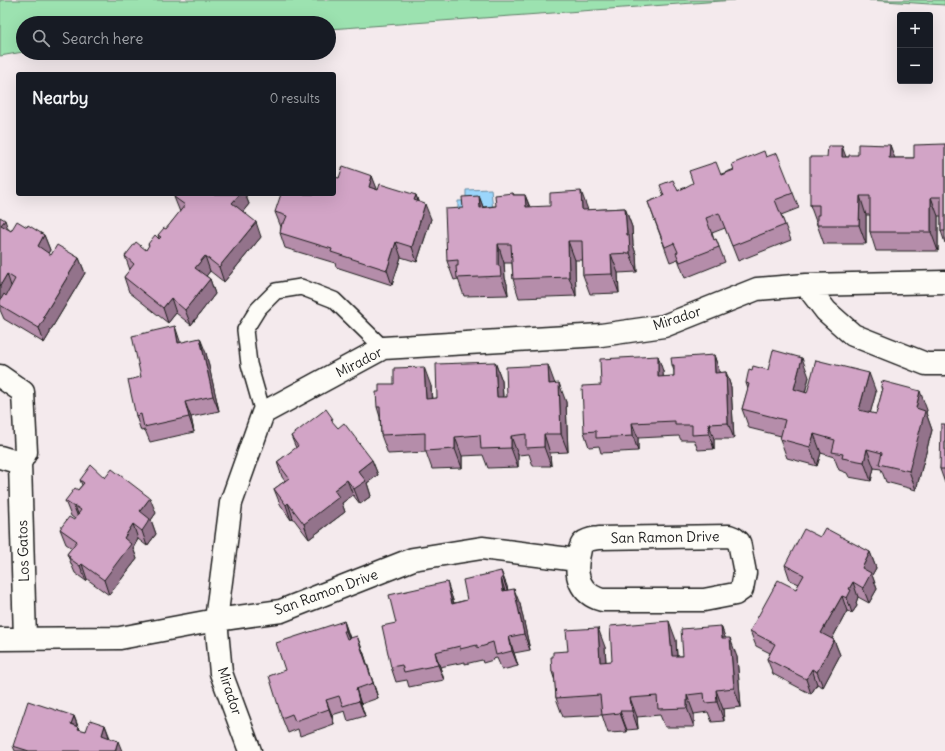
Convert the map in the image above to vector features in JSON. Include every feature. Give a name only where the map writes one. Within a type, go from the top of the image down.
[{"type":"street","name":"Mirador","points":[[250,751],[221,673],[216,620],[231,503],[263,413],[383,348],[609,334],[664,326],[757,289],[806,285],[945,282]]},
{"type":"street","points":[[806,285],[826,311],[854,335],[926,364],[945,364]]},
{"type":"street","name":"Los Gatos","points":[[0,376],[23,392],[26,452],[10,460],[25,639]]},
{"type":"street","name":"San Ramon Drive","points":[[729,536],[739,542],[745,573],[742,589],[735,594],[704,600],[602,600],[591,596],[585,591],[577,573],[578,560],[583,543],[587,540],[598,538],[729,536]]},
{"type":"street","name":"San Ramon Drive","points":[[0,639],[120,638],[216,620],[281,611],[413,559],[482,548],[578,560]]},
{"type":"lane","points":[[263,413],[249,364],[245,330],[258,309],[276,291],[302,287],[334,300],[383,348]]},
{"type":"green space","points":[[0,0],[735,0],[336,28],[336,16],[16,16],[16,53],[0,56]]},
{"type":"green space","points":[[869,0],[945,0],[945,5]]},
{"type":"water","points":[[491,189],[493,212],[458,209],[458,201],[462,201],[466,197],[466,190]]},
{"type":"building","points":[[858,144],[890,145],[889,158],[914,158],[914,145],[945,144],[945,231],[941,231],[941,197],[931,197],[931,232],[870,232],[870,196],[860,196],[859,225],[817,225],[819,205],[810,205],[810,157],[827,157],[828,146],[842,146],[842,157],[858,155]]},
{"type":"building","points":[[764,151],[766,157],[777,153],[793,193],[775,200],[785,225],[732,246],[719,213],[706,218],[714,240],[716,239],[719,247],[680,262],[674,243],[665,247],[648,202],[664,196],[660,185],[673,180],[678,191],[693,183],[689,171],[716,162],[721,175],[734,170],[732,164]]},
{"type":"building","points":[[343,166],[372,176],[369,187],[378,190],[380,184],[416,195],[414,200],[425,204],[412,247],[396,242],[387,270],[331,252],[332,249],[280,233],[282,223],[284,223],[287,216],[275,212],[280,196],[336,196],[336,177],[339,178]]},
{"type":"building","points":[[581,191],[582,210],[625,208],[630,253],[611,254],[612,274],[583,275],[582,241],[568,241],[569,277],[513,279],[511,244],[498,244],[498,266],[500,266],[501,276],[457,278],[456,266],[458,266],[458,260],[447,261],[445,209],[463,208],[462,197],[479,196],[480,208],[496,206],[495,195],[513,193],[513,195],[525,195],[526,207],[550,206],[550,193]]},
{"type":"building","points":[[238,196],[232,203],[256,222],[219,267],[205,256],[195,268],[210,279],[185,310],[171,298],[163,308],[124,277],[134,264],[125,256],[136,242],[146,250],[149,245],[148,244],[155,235],[159,239],[161,237],[158,235],[164,228],[166,229],[185,205],[174,197]]},
{"type":"building","points":[[0,217],[5,220],[1,225],[11,231],[17,221],[27,227],[28,225],[44,235],[38,246],[51,255],[57,245],[79,258],[43,317],[45,318],[39,328],[0,305],[0,301],[4,294],[6,296],[15,279],[7,274],[0,286]]},
{"type":"building","points":[[175,326],[178,343],[200,338],[213,396],[185,402],[189,417],[144,427],[141,414],[136,416],[128,380],[141,377],[132,336]]},
{"type":"building","points":[[773,350],[802,358],[794,389],[807,393],[816,360],[869,373],[859,410],[876,414],[883,388],[881,387],[882,381],[920,391],[916,408],[925,411],[909,471],[879,464],[882,453],[867,449],[864,462],[842,458],[843,454],[832,452],[835,440],[814,434],[810,447],[780,439],[785,420],[742,409],[749,384],[746,383],[749,369],[752,370],[753,366],[768,370]]},
{"type":"building","points":[[714,355],[715,373],[726,372],[728,423],[709,424],[709,434],[692,435],[692,425],[675,425],[675,421],[632,423],[633,436],[596,438],[596,431],[584,432],[582,386],[601,385],[600,359],[658,356],[658,377],[674,376],[674,365],[672,365],[671,358]]},
{"type":"building","points":[[495,362],[497,397],[507,397],[506,367],[548,365],[549,384],[559,383],[561,434],[544,434],[544,447],[526,448],[526,434],[511,436],[511,448],[481,449],[480,435],[455,437],[455,449],[425,451],[425,433],[381,435],[380,407],[377,407],[376,392],[379,392],[379,384],[394,384],[394,368],[424,367],[426,399],[437,398],[436,364]]},
{"type":"building","points":[[326,409],[333,419],[331,420],[338,428],[344,423],[372,460],[358,471],[366,481],[354,489],[347,480],[334,490],[339,497],[304,524],[288,503],[286,505],[274,489],[289,478],[277,462],[298,446],[291,436]]},
{"type":"building","points":[[941,424],[945,424],[945,469],[940,469]]},
{"type":"building","points":[[91,465],[105,478],[112,469],[150,498],[140,511],[150,519],[142,531],[133,524],[124,538],[131,544],[104,580],[82,564],[80,566],[69,558],[70,556],[67,554],[77,541],[60,529],[69,517],[74,520],[81,510],[65,501],[75,488],[78,490],[84,483],[80,480]]},
{"type":"building","points":[[825,528],[870,552],[862,568],[871,573],[863,588],[853,582],[849,589],[851,590],[847,598],[842,596],[821,633],[834,640],[817,672],[812,669],[806,679],[767,659],[775,644],[750,631],[778,580],[796,589],[804,575],[785,565],[804,529],[820,537]]},
{"type":"building","points":[[501,571],[503,578],[501,578],[503,591],[514,589],[524,634],[509,637],[512,651],[496,655],[493,642],[477,648],[477,645],[460,649],[460,646],[435,652],[438,665],[404,672],[402,665],[391,667],[382,626],[396,623],[389,595],[447,582],[452,604],[467,600],[463,580]]},
{"type":"building","points":[[344,621],[346,631],[344,631],[347,639],[357,636],[373,683],[356,689],[359,701],[343,706],[339,696],[326,700],[329,709],[295,721],[292,714],[282,718],[269,676],[285,670],[276,643]]},
{"type":"building","points":[[669,621],[672,656],[683,656],[681,629],[721,626],[722,638],[730,638],[734,688],[716,690],[717,702],[705,703],[704,693],[687,695],[687,708],[658,709],[657,696],[630,698],[632,711],[620,711],[620,713],[602,715],[600,695],[556,698],[551,657],[553,657],[553,652],[568,651],[566,630],[598,628],[600,662],[612,661],[610,626]]},
{"type":"building","points":[[28,701],[74,716],[71,724],[79,727],[78,729],[86,731],[90,720],[105,725],[102,735],[118,741],[115,751],[29,751],[13,746]]}]
